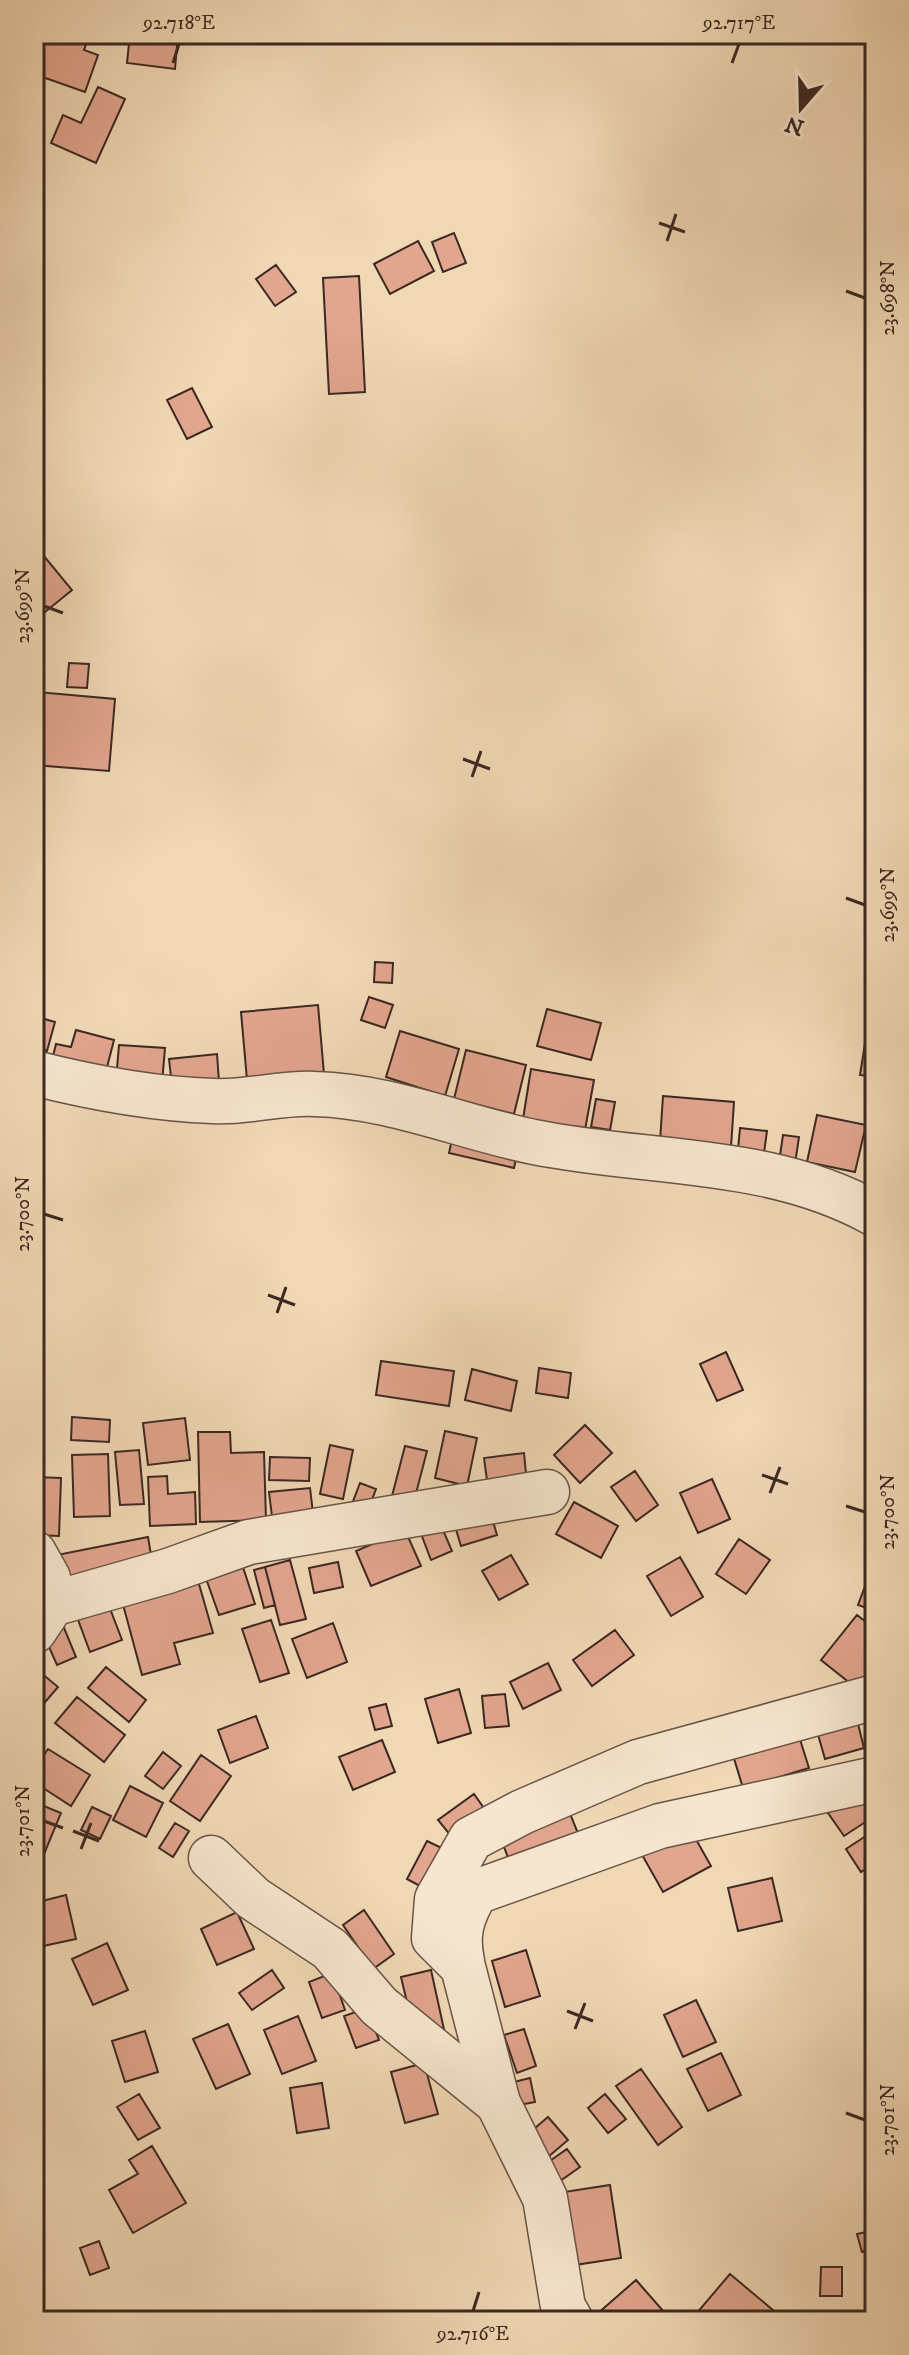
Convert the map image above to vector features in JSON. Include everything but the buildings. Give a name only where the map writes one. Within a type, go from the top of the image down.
[{"type":"street","points":[[34,1073],[69,1084],[142,1097],[215,1102],[312,1093],[349,1097],[436,1114],[533,1141],[603,1149],[634,1158],[751,1168],[875,1214]]},
{"type":"street","points":[[34,1553],[48,1578],[43,1617],[249,1542],[547,1492]]},
{"type":"street","points":[[463,1967],[434,1938],[437,1899],[471,1839],[522,1812],[638,1762],[875,1697]]},
{"type":"street","points":[[571,2321],[563,2307],[545,2198],[498,2103],[458,1942],[463,1913],[476,1892],[660,1826],[875,1779]]},
{"type":"street","points":[[211,1858],[253,1898],[330,1949],[379,2006],[498,2103]]}]
